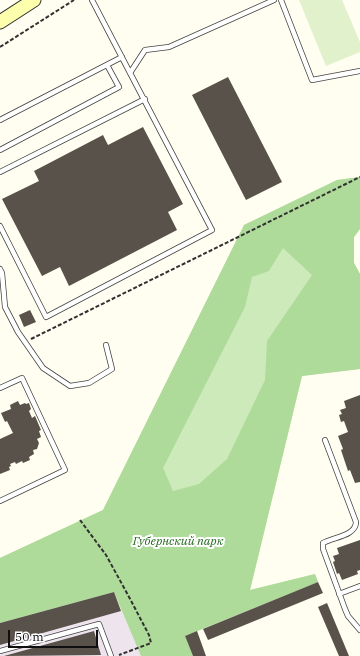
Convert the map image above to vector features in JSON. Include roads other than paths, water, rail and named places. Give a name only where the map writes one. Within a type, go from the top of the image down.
[{"type":"main road","points":[[0,22],[34,0]]},
{"type":"lane","points":[[0,226],[46,317],[212,230],[92,0]]},
{"type":"lane","points":[[130,72],[146,50],[169,47],[274,0]]},
{"type":"lane","points":[[281,0],[312,80],[360,71]]},
{"type":"lane","points":[[0,120],[122,57]]},
{"type":"lane","points":[[0,150],[119,87],[107,65]]},
{"type":"lane","points":[[0,172],[145,99]]},
{"type":"lane","points":[[0,269],[2,273],[6,307],[18,332],[43,368],[70,386],[89,383],[112,369],[106,345]]},
{"type":"lane","points":[[0,388],[22,378],[65,470],[0,502]]},
{"type":"lane","points":[[326,440],[356,522],[354,529],[351,532],[323,543],[323,549],[348,616],[360,630]]},
{"type":"lane","points":[[339,594],[360,586]]},
{"type":"lane","points":[[0,651],[99,624],[111,656]]},
{"type":"park label","name":"Губернский парк","points":[[178,542]]}]
